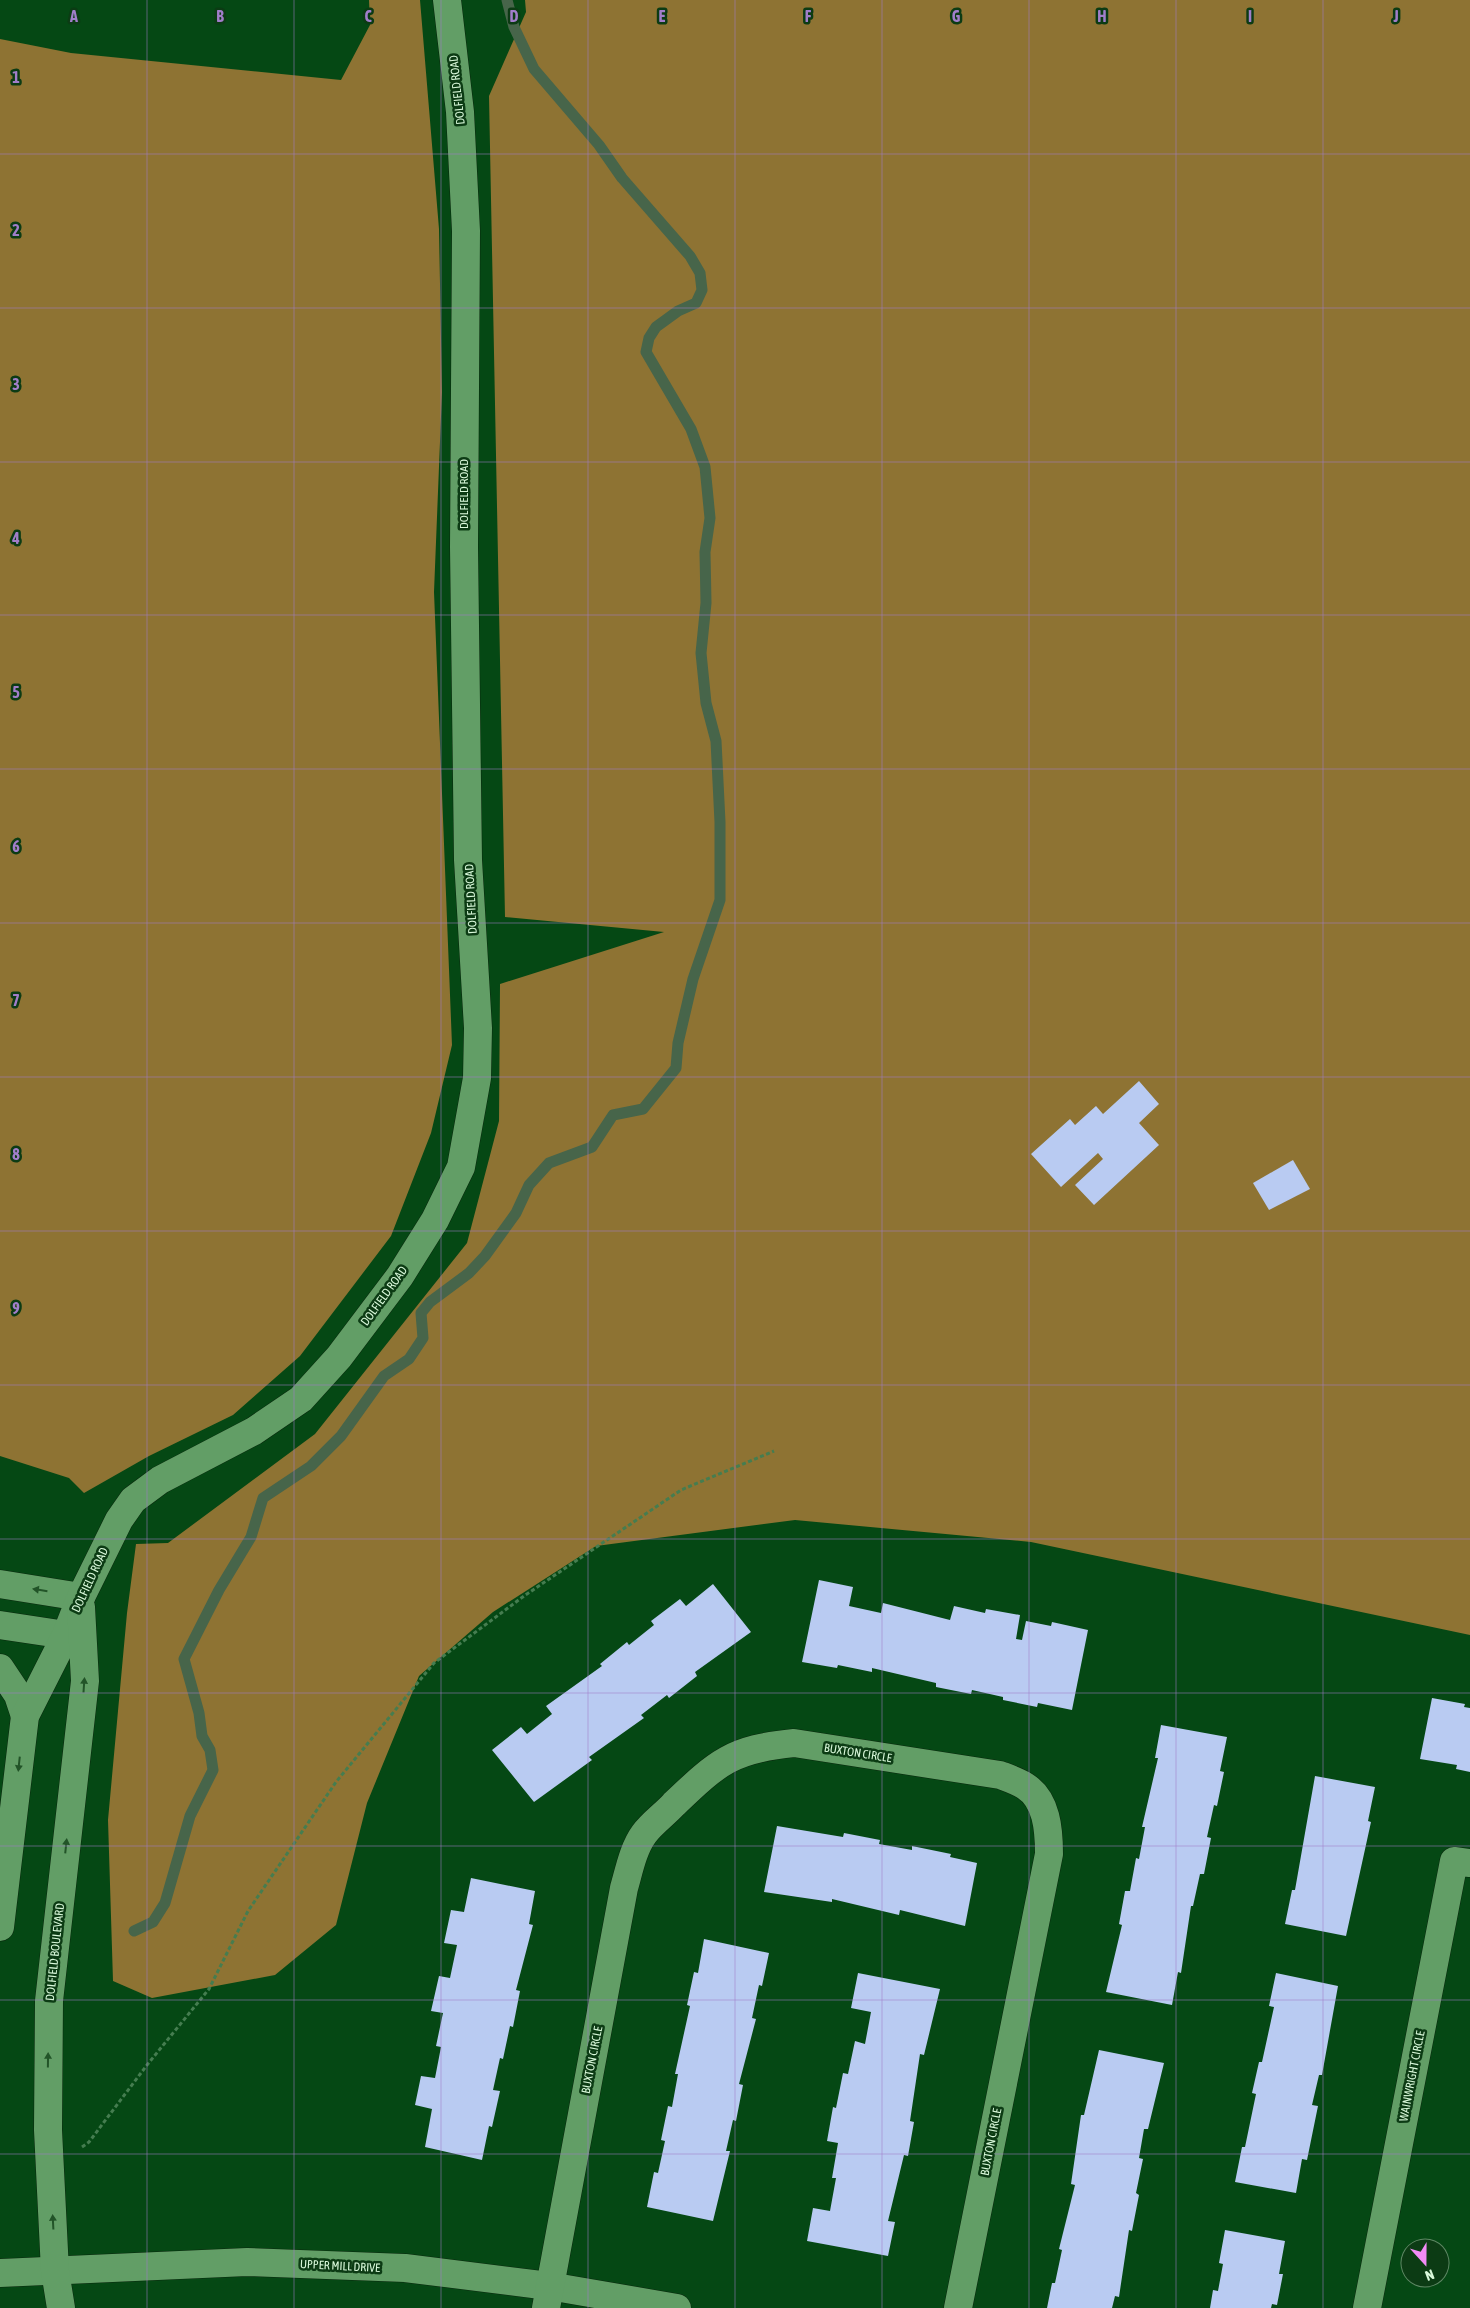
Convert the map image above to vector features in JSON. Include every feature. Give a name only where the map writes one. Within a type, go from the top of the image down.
[{"type":"street","name":"DOLFIELD ROAD","points":[[66,1636],[81,1597],[119,1520],[133,1500],[160,1480],[254,1431],[301,1399],[339,1357],[400,1276],[435,1220],[461,1167],[477,1078],[478,1028],[468,860],[464,557],[466,231],[460,112],[447,0]]},
{"type":"street","points":[[0,1584],[81,1597]]},
{"type":"street","name":"DOLFIELD BOULEVARD","points":[[61,2308],[55,2271],[48,2130],[49,2001],[85,1682],[81,1597]]},
{"type":"street","points":[[0,1625],[66,1636],[25,1716],[0,1927]]},
{"type":"street","points":[[0,1668],[18,1695],[25,1716]]},
{"type":"street","name":"BUXTON CIRCLE","points":[[548,2297],[624,1888],[632,1861],[644,1834],[704,1775],[731,1756],[761,1746],[794,1743],[1000,1775],[1027,1787],[1041,1805],[1049,1828],[1048,1854],[958,2308]]},
{"type":"street","name":"WAINWRIGHT CIRCLE","points":[[1367,2308],[1454,1860],[1470,1863]]},
{"type":"street","name":"UPPER MILL DRIVE","points":[[0,2273],[247,2262],[405,2268],[548,2297],[677,2308]]},
{"type":"path","points":[[50,2168],[89,2142],[147,2065],[209,1989],[248,1911],[336,1782],[434,1663],[524,1596],[681,1490],[774,1452]]},
{"type":"shaded area","points":[[369,0],[420,0],[439,229],[442,392],[434,592],[452,1045],[431,1133],[391,1236],[300,1356],[233,1415],[149,1456],[84,1493],[69,1478],[0,1456],[0,39],[71,53],[341,80],[370,25]]},
{"type":"shaded area","points":[[525,0],[1470,0],[1470,1635],[1031,1542],[795,1520],[596,1546],[493,1612],[419,1676],[367,1803],[336,1925],[275,1975],[152,1998],[113,1981],[108,1820],[127,1613],[136,1544],[168,1543],[315,1434],[467,1243],[499,1121],[500,984],[664,932],[505,917],[489,96],[526,12]]},
{"type":"building","points":[[1139,1081],[1159,1104],[1139,1123],[1159,1145],[1094,1205],[1075,1185],[1103,1159],[1098,1153],[1061,1187],[1031,1154],[1070,1119],[1075,1125],[1096,1106],[1103,1114]]},
{"type":"building","points":[[1293,1160],[1310,1189],[1269,1210],[1253,1183]]},
{"type":"building","points":[[819,1580],[853,1587],[849,1606],[881,1613],[883,1603],[950,1620],[954,1606],[985,1613],[986,1609],[1020,1615],[1016,1639],[1022,1640],[1026,1621],[1051,1626],[1052,1622],[1088,1630],[1072,1710],[1038,1703],[1037,1707],[1003,1700],[1003,1697],[972,1690],[971,1694],[936,1687],[936,1683],[872,1668],[872,1672],[838,1665],[837,1668],[802,1662]]},
{"type":"building","points":[[713,1584],[751,1632],[695,1672],[697,1676],[669,1698],[667,1695],[641,1715],[644,1718],[589,1757],[592,1760],[534,1802],[492,1750],[521,1727],[527,1734],[552,1714],[546,1706],[602,1666],[600,1664],[627,1642],[629,1645],[654,1625],[651,1621],[680,1599],[686,1606]]},
{"type":"building","points":[[1432,1698],[1465,1704],[1464,1707],[1470,1708],[1470,1772],[1456,1769],[1457,1765],[1420,1759]]},
{"type":"building","points":[[1161,1725],[1227,1737],[1220,1771],[1224,1772],[1217,1806],[1214,1805],[1207,1837],[1211,1838],[1204,1874],[1200,1874],[1193,1906],[1191,1906],[1181,1973],[1178,1972],[1172,2005],[1106,1992],[1122,1925],[1119,1924],[1125,1891],[1130,1891],[1136,1858],[1139,1859],[1145,1827],[1142,1827],[1158,1758],[1155,1758]]},
{"type":"building","points":[[1315,1776],[1375,1787],[1368,1821],[1371,1822],[1346,1936],[1285,1924],[1292,1890],[1295,1890]]},
{"type":"building","points":[[777,1826],[843,1837],[844,1833],[880,1840],[879,1844],[912,1850],[912,1846],[951,1854],[950,1857],[977,1863],[965,1926],[900,1910],[899,1915],[832,1899],[832,1902],[764,1892]]},
{"type":"building","points":[[471,1878],[535,1891],[529,1924],[533,1925],[516,1990],[520,1991],[513,2027],[510,2026],[503,2059],[500,2058],[493,2090],[500,2091],[492,2127],[489,2126],[482,2160],[425,2147],[432,2109],[415,2105],[421,2076],[435,2078],[441,2047],[436,2046],[443,2013],[431,2011],[439,1976],[450,1978],[457,1945],[444,1943],[451,1910],[464,1912]]},
{"type":"building","points":[[704,1939],[769,1953],[762,1986],[759,1985],[752,2018],[756,2019],[739,2084],[743,2085],[736,2121],[733,2120],[726,2151],[730,2151],[713,2221],[647,2207],[654,2172],[658,2173],[665,2141],[661,2140],[668,2106],[672,2107],[678,2074],[675,2074],[690,2006],[687,2005],[694,1972],[698,1973]]},
{"type":"building","points":[[858,1973],[940,1989],[924,2055],[920,2054],[910,2121],[914,2122],[908,2156],[904,2155],[888,2221],[895,2222],[888,2256],[807,2241],[813,2208],[830,2211],[836,2178],[832,2178],[838,2143],[827,2141],[833,2107],[836,2108],[843,2073],[848,2074],[855,2041],[865,2044],[871,2012],[851,2008]]},
{"type":"building","points":[[1276,1973],[1338,1986],[1322,2075],[1319,2075],[1312,2105],[1318,2106],[1307,2160],[1302,2159],[1296,2193],[1235,2182],[1242,2147],[1245,2147],[1256,2094],[1252,2093],[1259,2062],[1262,2062],[1274,2007],[1269,2006]]},
{"type":"building","points":[[1099,2050],[1164,2063],[1148,2129],[1144,2129],[1139,2158],[1143,2159],[1136,2193],[1139,2195],[1132,2231],[1129,2230],[1119,2297],[1115,2296],[1112,2308],[1047,2308],[1052,2283],[1055,2283],[1062,2250],[1059,2249],[1075,2185],[1071,2184],[1081,2115],[1084,2115]]},
{"type":"building","points":[[1225,2230],[1285,2241],[1279,2274],[1283,2274],[1277,2305],[1272,2304],[1271,2308],[1210,2308],[1213,2290],[1218,2291],[1223,2264],[1219,2263]]},
{"type":"waterway","points":[[134,1931],[153,1922],[165,1903],[190,1816],[213,1770],[210,1750],[202,1736],[199,1713],[184,1659],[219,1590],[251,1537],[263,1498],[311,1466],[341,1436],[384,1376],[409,1359],[423,1338],[421,1313],[430,1302],[469,1273],[485,1256],[516,1213],[529,1185],[549,1163],[592,1147],[613,1115],[643,1109],[676,1068],[678,1043],[693,979],[720,900],[720,822],[716,741],[706,703],[701,653],[706,603],[705,552],[710,518],[705,467],[691,429],[646,352],[649,338],[656,327],[678,311],[696,303],[702,290],[700,273],[690,256],[622,178],[599,145],[534,69],[514,27],[507,0]]}]
